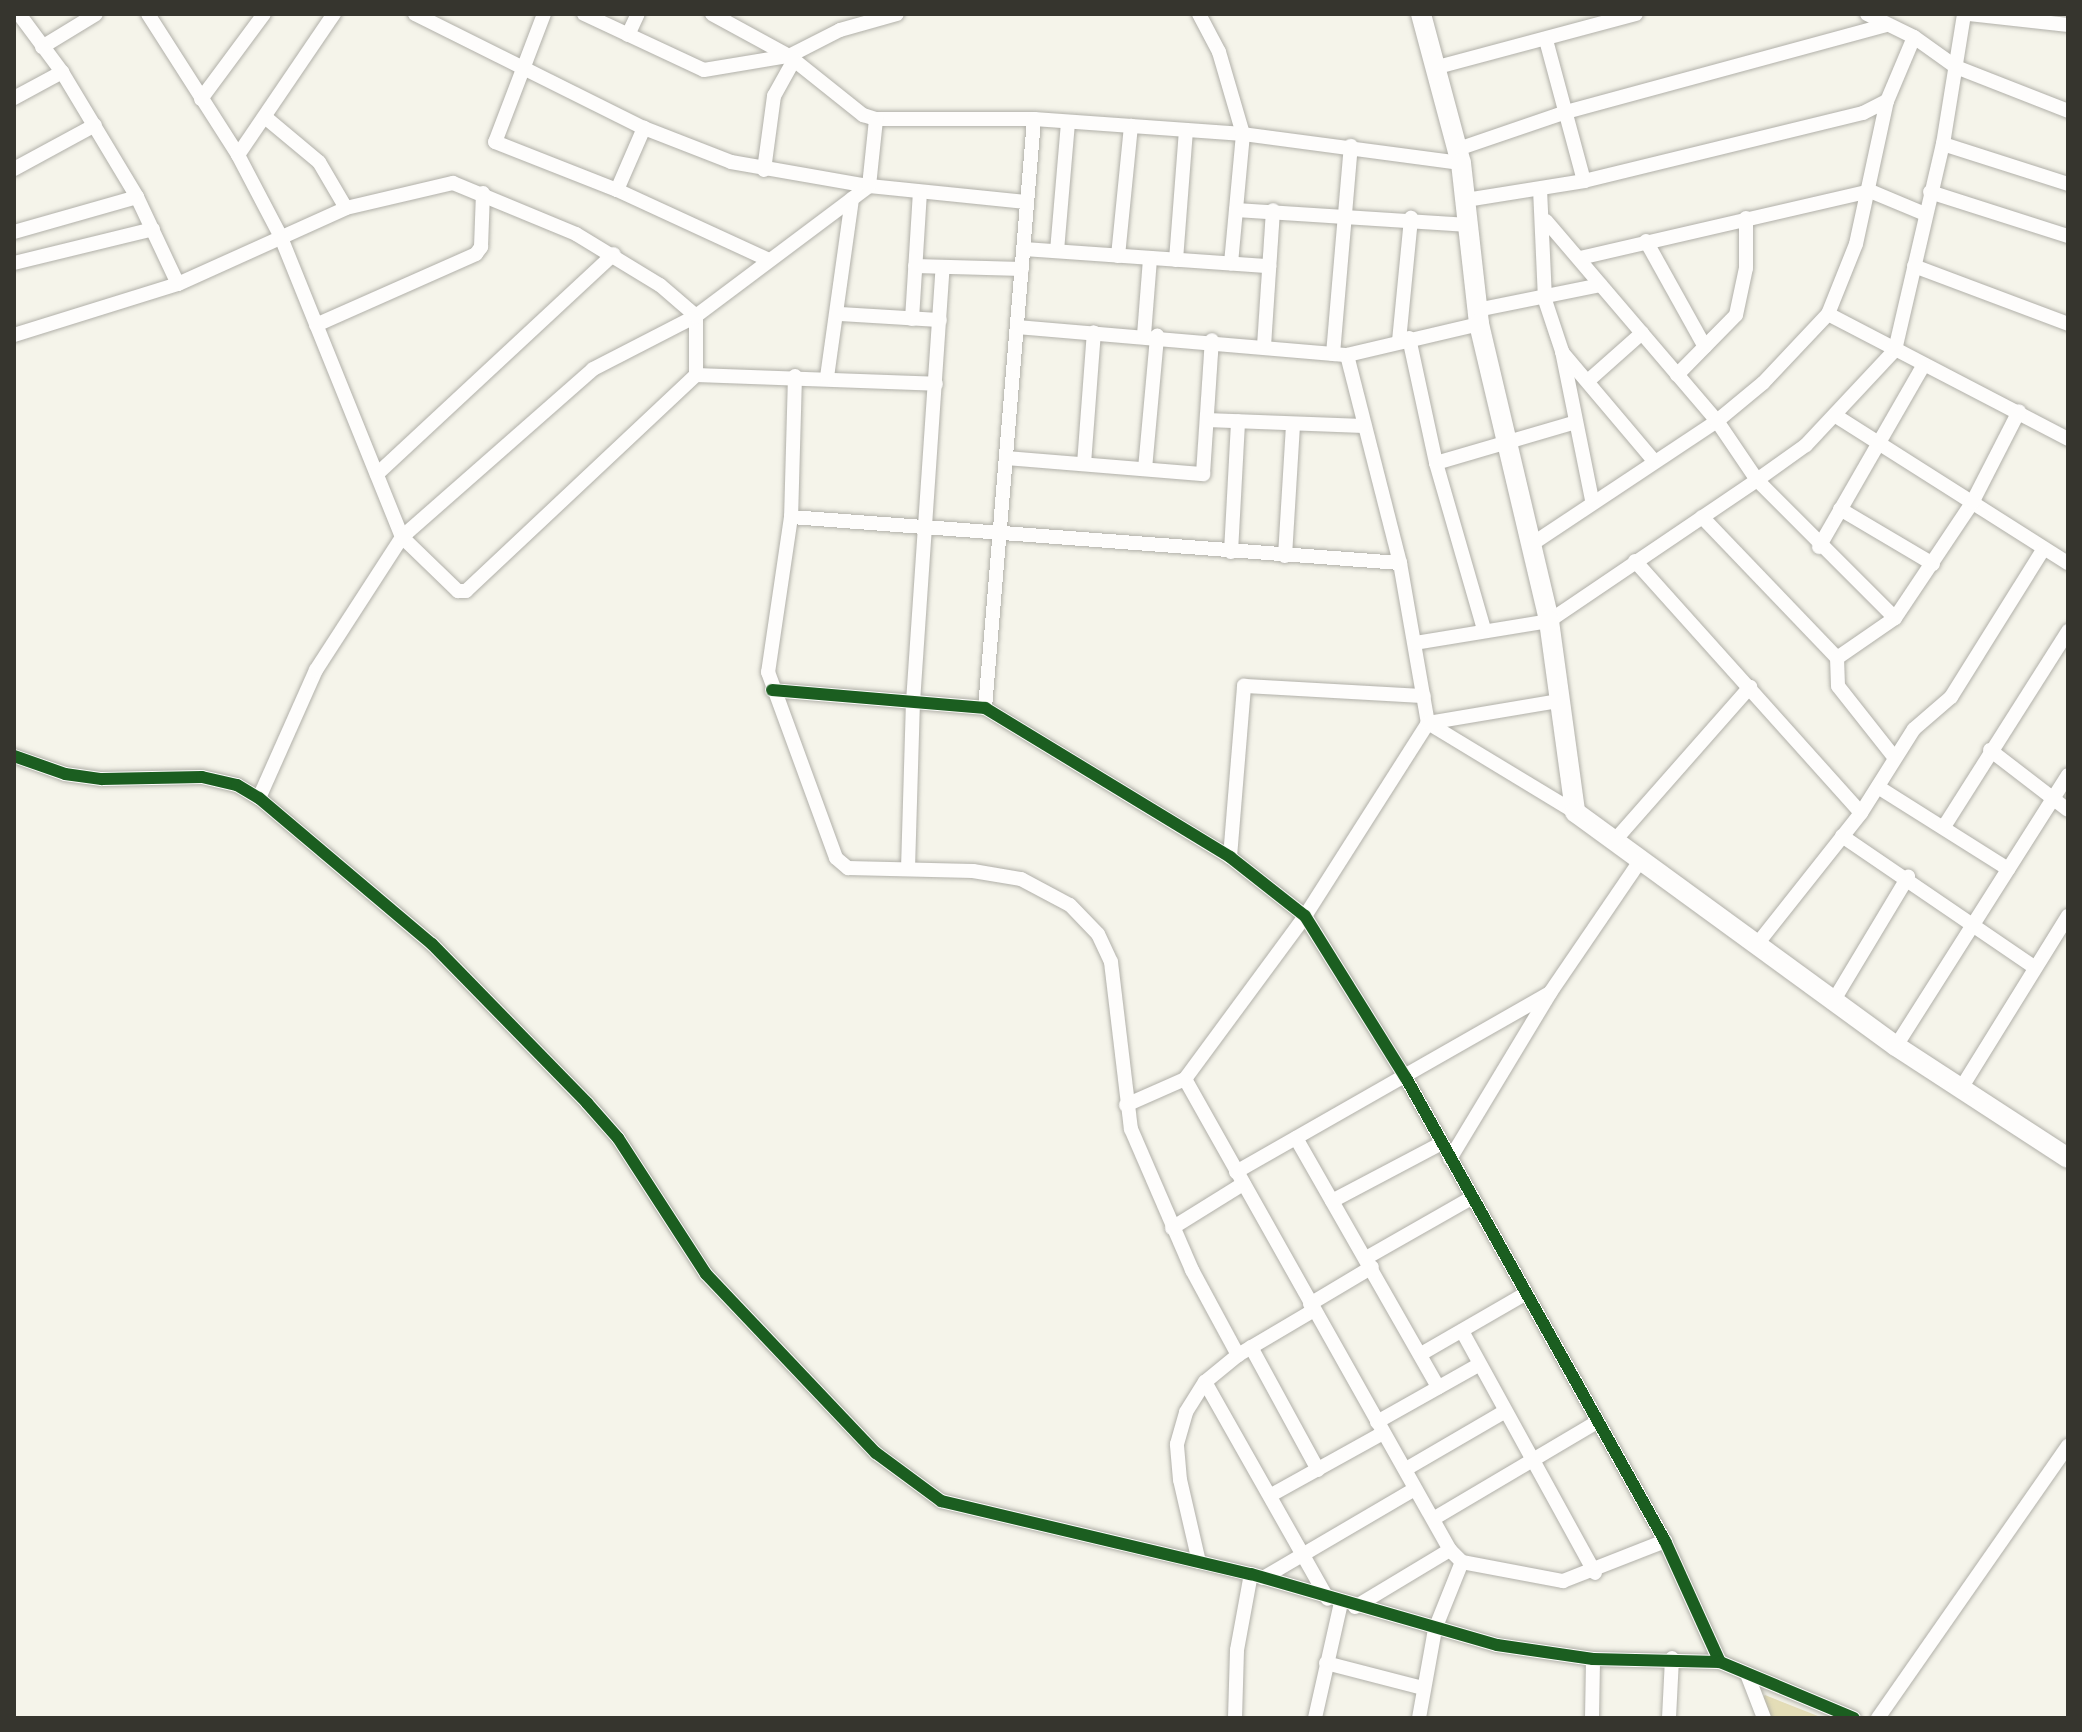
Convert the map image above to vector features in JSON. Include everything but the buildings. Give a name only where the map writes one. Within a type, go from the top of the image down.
[{"type":"main road","points":[[1421,14],[1460,156],[1478,317],[1549,621],[1575,812],[1896,1046],[2068,1158]]},
{"type":"street","points":[[42,47],[96,14]]},
{"type":"street","points":[[148,14],[238,155],[280,235],[402,537],[458,591],[466,591],[696,375],[827,377],[936,384]]},
{"type":"street","points":[[201,99],[264,14]]},
{"type":"street","points":[[238,155],[334,14]]},
{"type":"street","points":[[415,14],[520,69],[644,128],[764,170],[869,186],[1026,202]]},
{"type":"street","points":[[544,14],[520,69],[495,142],[617,190],[769,260]]},
{"type":"street","points":[[584,14],[699,70],[791,58],[840,30],[897,14]]},
{"type":"street","points":[[628,35],[638,14]]},
{"type":"street","points":[[712,14],[791,58],[863,115],[876,119],[1034,119],[1243,134],[1460,156],[1566,112],[1886,25]]},
{"type":"street","points":[[839,14],[840,30]]},
{"type":"street","points":[[1199,14],[1219,52],[1243,134],[1231,263]]},
{"type":"street","points":[[1580,14],[1584,29]]},
{"type":"street","points":[[1434,68],[1636,14]]},
{"type":"street","points":[[1867,14],[1914,37],[1956,67],[2068,111]]},
{"type":"street","points":[[1415,643],[1484,629],[1549,621],[1757,480],[1836,416],[1895,350],[1943,144],[1967,14],[2021,16],[2068,25]]},
{"type":"street","points":[[19,21],[62,72],[95,125],[137,197],[178,284]]},
{"type":"street","points":[[1532,544],[1592,500],[1717,421],[1763,383],[1828,314],[1846,276],[1870,191],[1887,101],[1914,37]]},
{"type":"street","points":[[1546,40],[1584,181]]},
{"type":"street","points":[[764,170],[774,96],[791,58]]},
{"type":"street","points":[[14,98],[62,72]]},
{"type":"street","points":[[1466,200],[1584,181],[1863,113],[1887,101]]},
{"type":"street","points":[[265,117],[319,162],[346,208]]},
{"type":"street","points":[[259,798],[316,670],[402,537],[593,369],[696,316],[869,186],[876,119]]},
{"type":"street","points":[[985,708],[1034,119]]},
{"type":"street","points":[[1057,251],[1068,122]]},
{"type":"street","points":[[14,169],[95,125]]},
{"type":"street","points":[[1118,256],[1131,126]]},
{"type":"street","points":[[617,190],[644,128]]},
{"type":"street","points":[[1176,260],[1186,130]]},
{"type":"street","points":[[1943,144],[2068,184]]},
{"type":"street","points":[[1126,1105],[1185,1079],[1305,916],[1428,723],[1400,563],[1340,354],[1344,216],[1351,146]]},
{"type":"street","points":[[14,334],[178,284],[280,235],[346,208],[442,183],[483,193],[614,254],[696,316]]},
{"type":"street","points":[[1540,189],[1546,221],[1545,300],[1562,351],[1573,423],[1592,500]]},
{"type":"street","points":[[1580,258],[1870,191],[1925,214]]},
{"type":"street","points":[[912,319],[920,192]]},
{"type":"street","points":[[1930,192],[2068,236]]},
{"type":"street","points":[[316,325],[476,254],[481,247],[483,193]]},
{"type":"street","points":[[14,232],[137,197]]},
{"type":"street","points":[[827,377],[839,314],[852,199]]},
{"type":"street","points":[[1236,210],[1411,218],[1469,225]]},
{"type":"street","points":[[1264,346],[1273,210]]},
{"type":"street","points":[[1411,218],[1404,340],[1484,629]]},
{"type":"street","points":[[1677,375],[1739,306],[1746,218]]},
{"type":"street","points":[[1546,221],[1717,421],[1757,480],[1819,547],[1895,618]]},
{"type":"street","points":[[14,263],[153,229]]},
{"type":"street","points":[[1646,241],[1705,347]]},
{"type":"street","points":[[1024,249],[1269,266]]},
{"type":"street","points":[[377,474],[614,254]]},
{"type":"street","points":[[1145,469],[1151,336],[1150,258]]},
{"type":"street","points":[[915,266],[1022,269]]},
{"type":"street","points":[[1914,266],[2068,324]]},
{"type":"street","points":[[908,869],[913,702],[943,267]]},
{"type":"street","points":[[1018,327],[1212,340],[1340,354],[1404,340],[1601,285]]},
{"type":"street","points":[[839,314],[940,320]]},
{"type":"street","points":[[1828,314],[2068,439]]},
{"type":"street","points":[[696,316],[696,375]]},
{"type":"street","points":[[1084,464],[1094,332]]},
{"type":"street","points":[[1589,380],[1642,333]]},
{"type":"street","points":[[1007,458],[1203,474],[1212,340]]},
{"type":"street","points":[[1562,351],[1654,461]]},
{"type":"street","points":[[1819,547],[1923,366]]},
{"type":"street","points":[[795,376],[791,517],[769,654],[772,690],[836,858],[848,868],[908,869],[1021,879],[1070,905],[1098,934],[1111,962],[1131,1129],[1172,1228],[1238,1355]]},
{"type":"street","points":[[1837,658],[1895,618],[1972,503],[2019,411]]},
{"type":"street","points":[[1836,416],[2068,563]]},
{"type":"street","points":[[1207,420],[1363,426]]},
{"type":"street","points":[[1231,552],[1238,421]]},
{"type":"street","points":[[1436,463],[1573,423]]},
{"type":"street","points":[[1285,556],[1293,424]]},
{"type":"street","points":[[1840,509],[1933,564]]},
{"type":"street","points":[[791,517],[1400,563]]},
{"type":"street","points":[[1702,517],[1837,658],[1838,686],[1894,757]]},
{"type":"street","points":[[1758,943],[1861,813],[1914,729],[1951,697],[2043,550]]},
{"type":"street","points":[[1635,561],[1861,813]]},
{"type":"street","points":[[1945,825],[2068,631]]},
{"type":"street","points":[[1230,857],[1244,686],[1424,696]]},
{"type":"street","points":[[1616,839],[1750,687]]},
{"type":"street","points":[[772,690],[985,708],[1230,857],[1305,916],[1406,1078],[1665,1541],[1720,1662]]},
{"type":"street","points":[[1428,723],[1558,701]]},
{"type":"street","points":[[1428,723],[1575,812]]},
{"type":"street","points":[[1990,750],[2068,810]]},
{"type":"street","points":[[14,756],[65,774],[102,779],[202,777],[237,785],[259,798],[432,944],[587,1103],[618,1138],[706,1274],[876,1453],[919,1489],[967,1511],[1257,1576],[1435,1629],[1593,1659],[1672,1658],[1720,1662],[1854,1718]]},
{"type":"street","points":[[1896,1046],[2068,775]]},
{"type":"street","points":[[1878,787],[1945,825],[2008,869]]},
{"type":"street","points":[[1842,836],[1908,877],[2034,967]]},
{"type":"street","points":[[1450,1159],[1550,993],[1642,858]]},
{"type":"street","points":[[1834,1000],[1908,877]]},
{"type":"street","points":[[1960,1090],[2068,916]]},
{"type":"street","points":[[1172,1228],[1296,1138],[1406,1078],[1550,993]]},
{"type":"street","points":[[1185,1079],[1415,1489],[1450,1550],[1462,1562],[1539,1580],[1563,1581],[1595,1573],[1665,1541]]},
{"type":"street","points":[[1296,1138],[1438,1387]]},
{"type":"street","points":[[1332,1201],[1442,1143]]},
{"type":"street","points":[[1199,1562],[1180,1480],[1177,1444],[1186,1412],[1205,1382],[1238,1355],[1312,1307],[1369,1263],[1471,1198]]},
{"type":"street","points":[[1421,1354],[1525,1294]]},
{"type":"street","points":[[1462,1331],[1529,1460],[1595,1573]]},
{"type":"street","points":[[1251,1347],[1318,1470]]},
{"type":"street","points":[[1273,1494],[1318,1470],[1438,1387],[1478,1365]]},
{"type":"street","points":[[1205,1382],[1304,1552],[1341,1603],[1326,1663],[1320,1717]]},
{"type":"street","points":[[1406,1469],[1504,1412]]},
{"type":"street","points":[[1433,1519],[1597,1422]]},
{"type":"street","points":[[1878,1718],[2068,1446]]},
{"type":"street","points":[[1235,1718],[1237,1650],[1257,1576],[1415,1489]]},
{"type":"street","points":[[1341,1603],[1450,1550]]},
{"type":"street","points":[[1419,1718],[1435,1629],[1462,1562]]},
{"type":"street","points":[[1669,1718],[1672,1658]]},
{"type":"street","points":[[1592,1718],[1593,1659]]},
{"type":"street","points":[[1326,1663],[1423,1688]]},
{"type":"street","points":[[1747,1674],[1764,1718]]},
{"type":"shaded area","points":[[1765,1695],[1823,1718],[1768,1718],[1762,1699]]},
{"type":"cycle path","points":[[772,690],[985,708],[1230,857],[1305,916],[1406,1078],[1665,1541],[1720,1662]]},
{"type":"cycle path","points":[[14,756],[65,774],[102,779],[202,777],[237,785],[259,798],[432,944],[587,1103],[618,1138],[706,1274],[876,1453],[941,1501],[1251,1574],[1497,1645],[1593,1659],[1720,1662],[1854,1718]]}]
